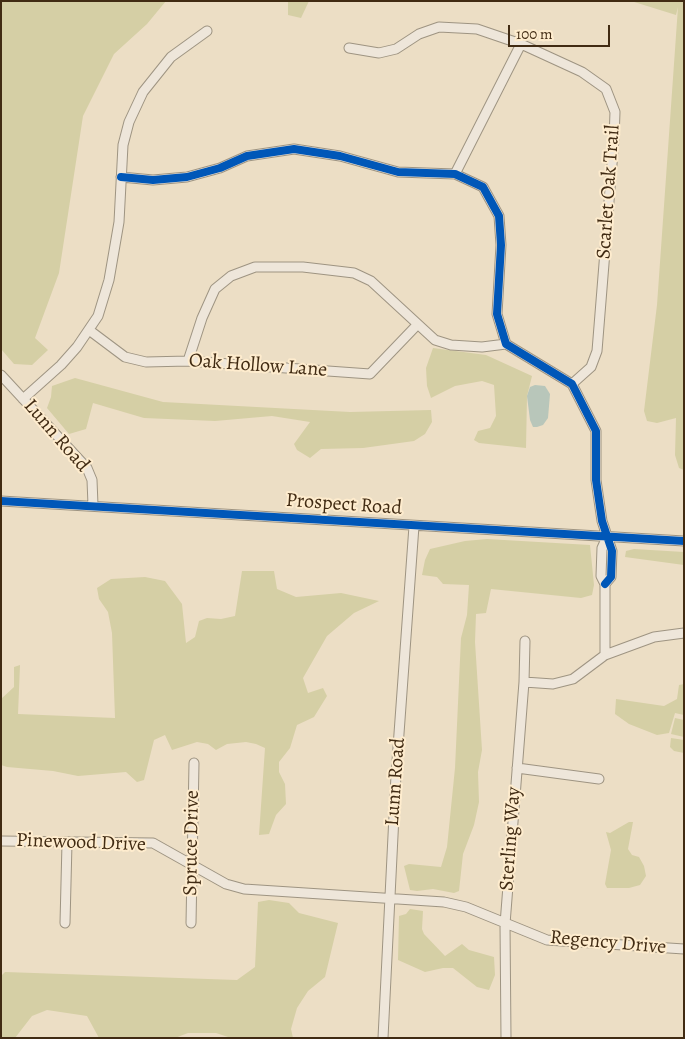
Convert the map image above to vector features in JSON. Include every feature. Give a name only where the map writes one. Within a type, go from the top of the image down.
[{"type":"street","name":"Scarlet Oak Trail","points":[[349,48],[379,53],[396,49],[419,34],[439,27],[477,29],[521,44],[582,72],[606,89],[615,112],[597,350],[591,367],[572,384]]},
{"type":"street","points":[[23,399],[61,365],[98,316],[108,280],[119,222],[123,144],[129,122],[143,92],[171,57],[207,31]]},
{"type":"street","points":[[455,174],[458,164],[521,44]]},
{"type":"street","points":[[121,177],[153,180],[187,177],[220,168],[246,156],[294,149],[340,156],[398,172],[455,174],[483,187],[499,216],[501,245],[497,314],[506,344]]},
{"type":"street","points":[[188,361],[202,318],[215,289],[231,276],[255,267],[302,267],[354,273],[371,281],[435,340],[451,345],[482,347],[506,344],[572,384],[596,431],[596,480],[602,521],[607,537],[602,548],[601,576],[605,584],[605,655]]},
{"type":"street","name":"Oak Hollow Lane","points":[[89,330],[125,357],[146,362],[188,361],[370,374],[417,325]]},
{"type":"street","name":"Lunn Road","points":[[1,375],[87,468],[92,480],[92,505]]},
{"type":"street","name":"Prospect Road","points":[[1,501],[684,542]]},
{"type":"street","name":"Lunn Road","points":[[383,1038],[389,898],[414,526]]},
{"type":"street","points":[[524,682],[553,684],[572,679],[605,655],[654,637],[684,633]]},
{"type":"street","name":"Sterling Way","points":[[506,1038],[505,924],[524,682],[525,641]]},
{"type":"street","name":"Spruce Drive","points":[[191,923],[194,763]]},
{"type":"street","points":[[517,768],[599,778]]},
{"type":"street","name":"Pinewood Drive","points":[[1,840],[67,843],[153,843],[226,884],[244,889],[389,898]]},
{"type":"street","points":[[65,923],[67,843]]},
{"type":"street","name":"Regency Drive","points":[[389,898],[444,902],[466,907],[547,940],[684,949]]},
{"type":"shaded area","points":[[1,1],[166,1],[147,24],[114,54],[83,116],[59,273],[35,338],[48,350],[32,365],[14,364],[1,349]]},
{"type":"shaded area","points":[[288,1],[309,1],[301,18],[288,15]]},
{"type":"shaded area","points":[[631,1],[684,2],[684,470],[679,468],[675,455],[676,418],[657,423],[647,421],[644,411],[657,305],[678,7],[676,15]]},
{"type":"shaded area","points":[[433,348],[486,355],[532,376],[527,396],[526,448],[479,443],[474,440],[478,431],[490,428],[496,416],[494,385],[482,381],[455,386],[431,398],[427,386],[426,368]]},
{"type":"shaded area","points":[[75,378],[163,402],[350,412],[431,410],[432,422],[425,434],[414,441],[363,448],[321,449],[310,458],[297,450],[294,444],[310,422],[272,416],[215,421],[144,418],[93,403],[86,429],[69,434],[47,408],[52,386]]},
{"type":"shaded area","points":[[535,385],[545,386],[550,394],[548,418],[543,425],[533,427],[530,420],[527,396],[530,387]]},
{"type":"shaded area","points":[[487,539],[590,545],[594,585],[592,595],[581,598],[491,589],[486,613],[476,614],[475,642],[482,750],[478,772],[479,802],[474,825],[463,854],[459,891],[454,893],[433,889],[410,890],[404,866],[409,864],[441,867],[447,847],[455,768],[461,638],[467,615],[469,585],[443,584],[437,577],[422,575],[425,560],[430,549],[465,541]]},
{"type":"shaded area","points":[[634,549],[684,552],[684,565],[625,557],[626,551]]},
{"type":"shaded area","points":[[242,571],[274,571],[277,589],[296,597],[341,593],[379,601],[354,613],[327,636],[303,678],[308,693],[323,688],[327,696],[314,717],[297,725],[290,748],[279,762],[279,772],[285,784],[286,804],[276,815],[269,834],[259,835],[265,748],[256,744],[246,742],[227,744],[216,750],[208,744],[197,742],[172,750],[165,735],[154,740],[144,780],[137,782],[126,772],[78,776],[1,765],[1,699],[14,687],[14,667],[20,665],[18,714],[115,718],[112,633],[108,612],[99,599],[97,588],[111,579],[145,577],[165,581],[182,604],[186,643],[195,637],[199,621],[207,618],[221,619],[235,616]]},
{"type":"shaded area","points":[[684,684],[684,715],[675,713],[669,733],[657,735],[629,724],[615,714],[616,699],[664,706],[677,699],[679,685]]},
{"type":"shaded area","points":[[675,718],[684,720],[684,737],[671,734]]},
{"type":"shaded area","points":[[671,738],[684,740],[684,753],[674,751],[670,747]]},
{"type":"shaded area","points":[[629,822],[633,822],[628,849],[632,855],[639,857],[644,866],[646,876],[640,885],[629,888],[607,888],[605,884],[611,850],[606,832],[610,833]]},
{"type":"shaded area","points":[[269,900],[289,903],[299,913],[338,923],[325,977],[308,991],[297,1008],[291,1029],[293,1038],[231,1038],[216,1033],[188,1033],[175,1038],[99,1038],[87,1016],[47,1010],[32,1016],[15,1038],[1,1038],[1,976],[5,972],[237,980],[255,967],[258,902]]},
{"type":"shaded area","points":[[410,909],[423,911],[422,929],[424,934],[445,956],[462,944],[469,950],[494,957],[495,975],[489,990],[477,987],[453,968],[425,972],[398,960],[399,916],[406,914]]},
{"type":"cycle path","points":[[121,177],[153,180],[187,177],[220,168],[247,156],[294,149],[340,156],[398,172],[455,174],[483,187],[499,216],[501,245],[497,314],[506,344],[572,384],[596,431],[596,480],[602,521],[612,551],[611,577],[605,584]]},
{"type":"cycle path","points":[[1,501],[684,541]]}]
